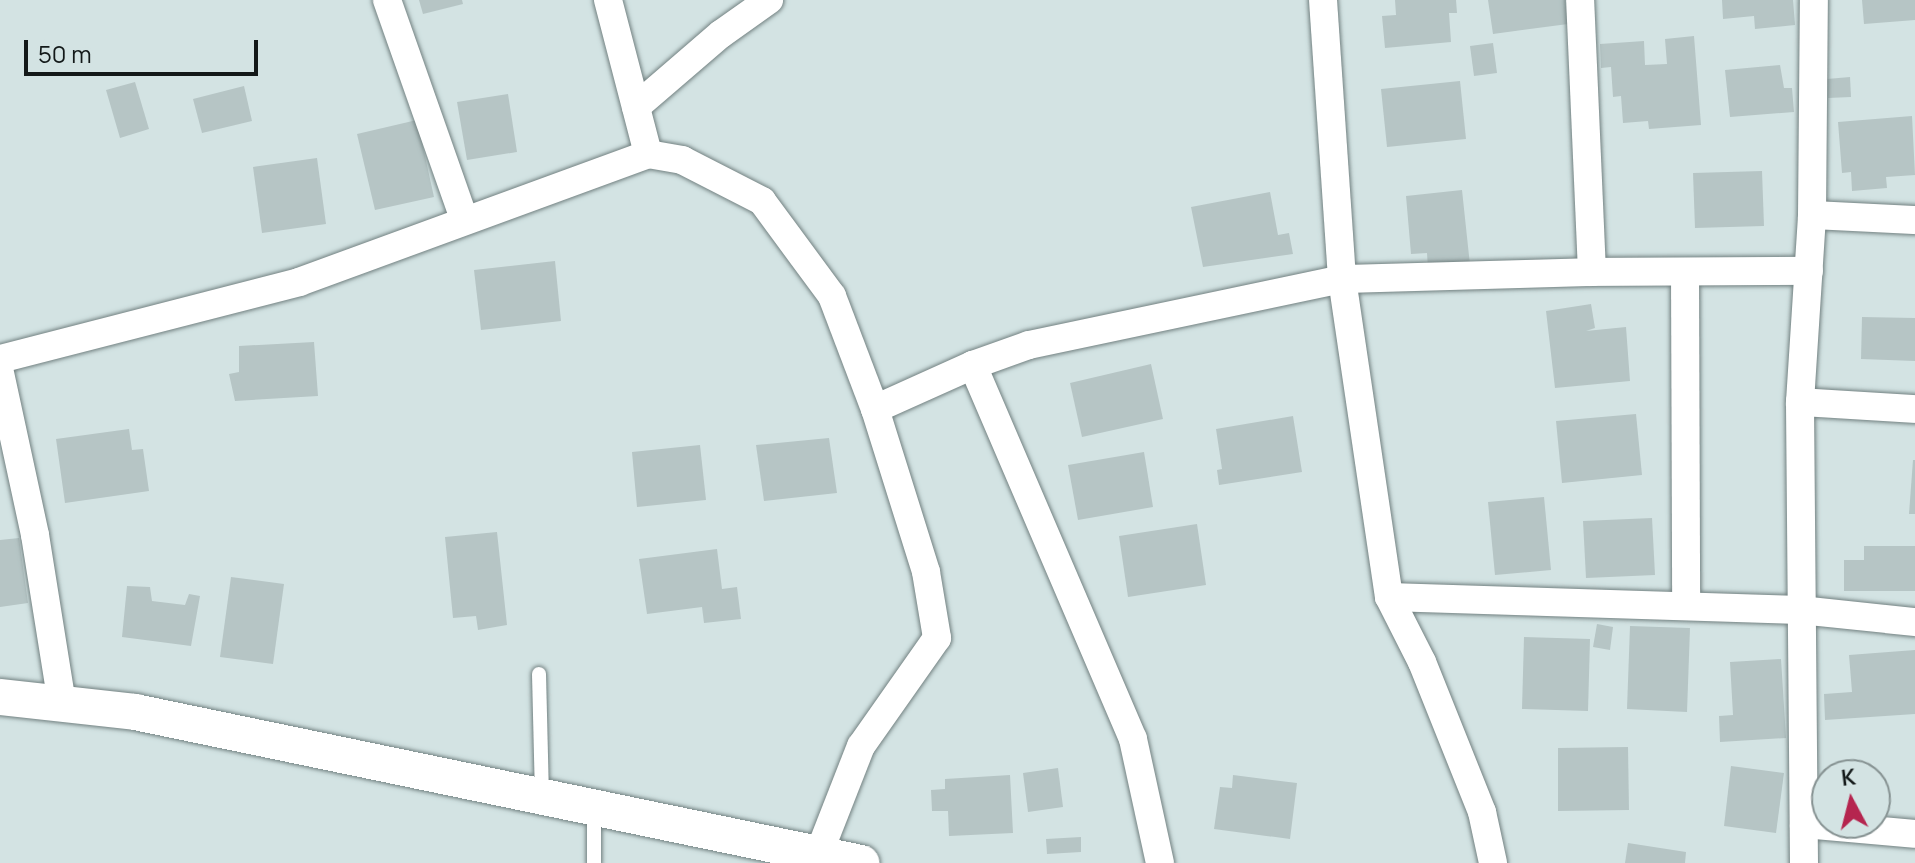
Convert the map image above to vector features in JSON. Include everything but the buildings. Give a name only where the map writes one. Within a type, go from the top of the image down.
[{"type":"street","points":[[387,0],[464,219]]},
{"type":"street","points":[[608,0],[648,154]]},
{"type":"street","points":[[636,107],[721,34],[769,0]]},
{"type":"street","points":[[1323,0],[1342,279],[1389,597],[1422,662],[1482,812],[1493,863]]},
{"type":"street","points":[[1580,0],[1592,272]]},
{"type":"street","points":[[1804,863],[1800,402],[1812,215],[1814,0]]},
{"type":"street","points":[[0,359],[299,282],[648,154],[682,160],[762,201],[832,296],[875,409],[926,572],[937,638],[861,746],[818,856]]},
{"type":"street","points":[[1812,215],[1915,220]]},
{"type":"street","points":[[875,409],[973,365],[1029,345],[1342,279],[1592,272],[1809,271]]},
{"type":"street","points":[[1685,272],[1686,606]]},
{"type":"street","points":[[973,365],[1133,739],[1160,863]]},
{"type":"street","points":[[0,373],[35,535],[62,704]]},
{"type":"street","points":[[1800,402],[1915,409]]},
{"type":"street","points":[[1389,597],[1800,610],[1915,622]]},
{"type":"street","points":[[0,697],[135,712],[861,863]]},
{"type":"street","points":[[1804,824],[1915,834]]},
{"type":"lane","points":[[539,674],[542,795]]},
{"type":"lane","points":[[594,807],[594,863]]}]
